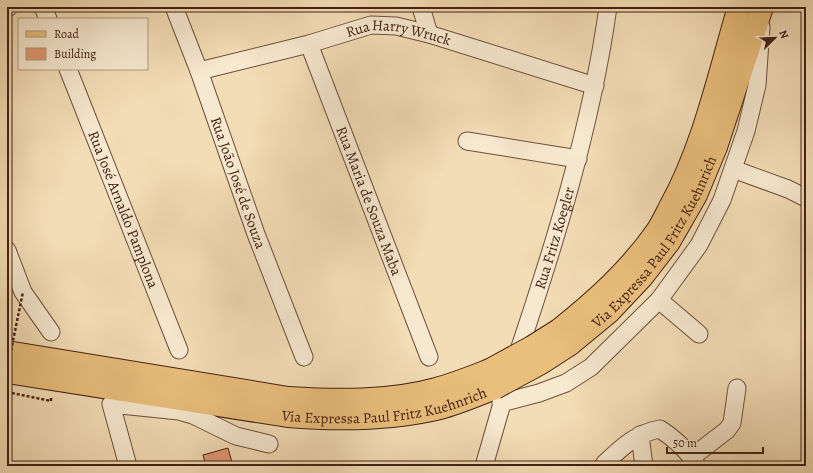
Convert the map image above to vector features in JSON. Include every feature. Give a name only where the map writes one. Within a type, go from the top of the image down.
[{"type":"main road","name":"Via Expressa Paul Fritz Kuehnrich","points":[[564,337],[596,299],[629,266],[657,231],[681,188],[701,138],[739,7]]},
{"type":"main road","name":"Via Expressa Paul Fritz Kuehnrich","points":[[7,371],[288,416],[322,419],[354,419],[412,413],[440,408],[495,387],[532,347],[564,337],[608,312],[642,277],[669,242],[692,202],[716,147],[763,7]]},
{"type":"main road","name":"Via Expressa Paul Fritz Kuehnrich","points":[[7,352],[288,398],[353,400],[408,395],[464,380],[495,387]]},
{"type":"street","points":[[43,7],[48,18]]},
{"type":"street","name":"Rua João José de Souza","points":[[174,7],[199,71],[256,234],[304,357]]},
{"type":"street","points":[[421,7],[429,34]]},
{"type":"street","name":"Rua Fritz Koegler","points":[[484,466],[495,387],[534,306],[578,159],[602,54],[608,7]]},
{"type":"street","points":[[495,387],[539,393],[566,383],[591,367],[659,300],[699,245],[722,200],[746,131],[757,85],[763,7]]},
{"type":"street","name":"Rua Harry Wruck","points":[[199,71],[309,44],[371,25],[396,26],[429,34],[595,86]]},
{"type":"street","name":"Rua Maria de Souza Maba","points":[[309,44],[429,357]]},
{"type":"street","name":"Rua José Arnaldo Pamplona","points":[[68,70],[179,350]]},
{"type":"street","points":[[467,141],[578,159]]},
{"type":"street","points":[[733,169],[788,189],[806,198]]},
{"type":"street","points":[[7,250],[24,292],[51,332]]},
{"type":"street","points":[[659,300],[699,334]]},
{"type":"street","points":[[603,466],[626,444],[648,431],[660,429],[672,437],[694,461],[727,430],[732,423],[737,388]]},
{"type":"street","points":[[128,466],[111,404],[178,411],[192,415],[236,436],[269,444]]},
{"type":"street","points":[[640,435],[644,466]]},
{"type":"path","points":[[7,371],[24,292]]},
{"type":"building","points":[[228,448],[233,466],[206,466],[203,455]]}]
